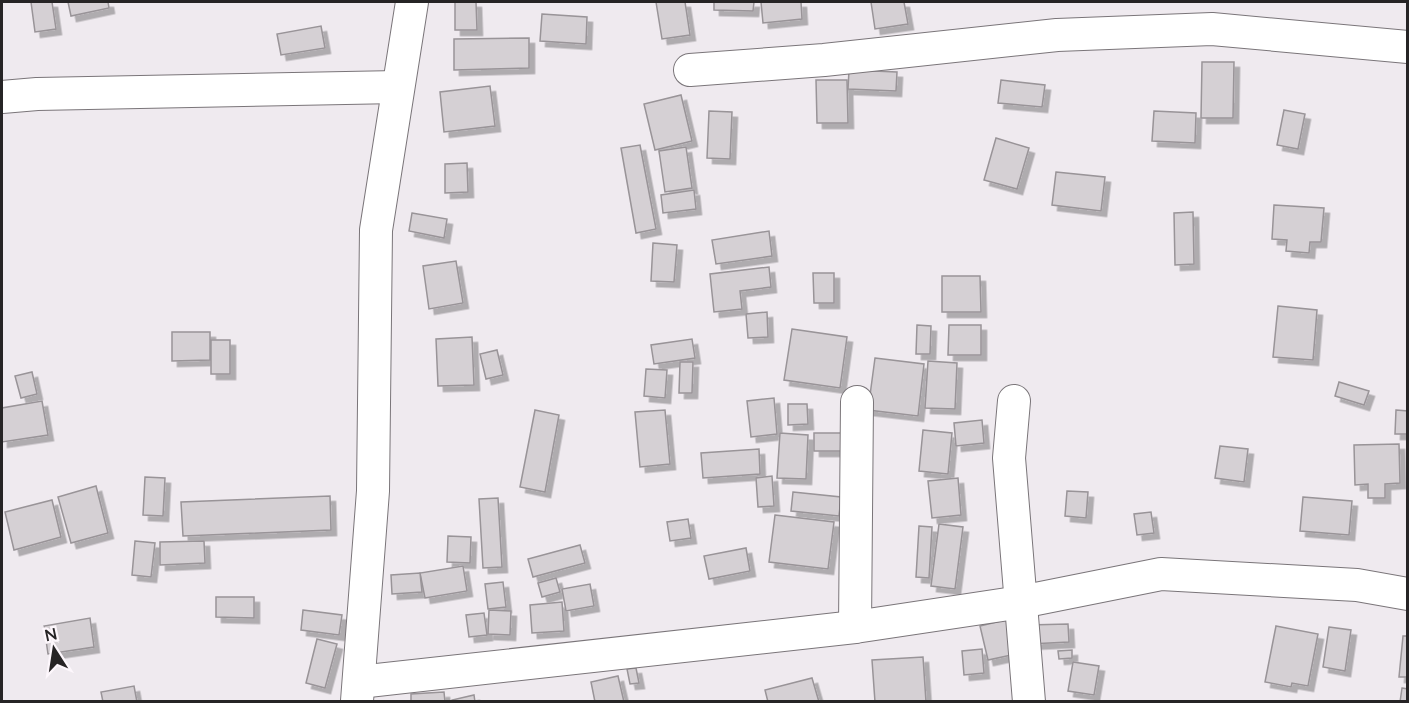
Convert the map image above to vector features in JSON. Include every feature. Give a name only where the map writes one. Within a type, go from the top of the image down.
[{"type":"street","points":[[412,2],[375,230],[374,491],[358,692],[855,627],[1021,602],[1161,574],[1357,585],[1407,594]]},
{"type":"street","points":[[690,70],[824,60],[1057,35],[1188,30],[1224,30],[1407,47]]},
{"type":"street","points":[[2,97],[37,94],[399,87]]},
{"type":"street","points":[[1014,401],[1009,458],[1029,702]]},
{"type":"street","points":[[855,627],[857,402]]},
{"type":"building","points":[[31,2],[52,2],[56,29],[35,32]]},
{"type":"building","points":[[68,2],[108,2],[109,8],[71,16]]},
{"type":"building","points":[[455,2],[476,2],[477,30],[455,30]]},
{"type":"building","points":[[656,2],[685,2],[690,35],[662,39]]},
{"type":"building","points":[[714,2],[754,2],[753,11],[714,10]]},
{"type":"building","points":[[761,2],[801,2],[802,19],[763,23]]},
{"type":"building","points":[[871,2],[904,2],[908,24],[875,29]]},
{"type":"building","points":[[542,14],[587,17],[586,44],[540,41]]},
{"type":"building","points":[[321,26],[325,48],[281,55],[277,34]]},
{"type":"building","points":[[529,38],[529,68],[454,70],[454,39]]},
{"type":"building","points":[[1202,62],[1234,62],[1233,118],[1201,118]]},
{"type":"building","points":[[849,70],[897,72],[896,91],[848,89]]},
{"type":"building","points":[[816,80],[847,80],[848,123],[817,123]]},
{"type":"building","points":[[1001,80],[1045,85],[1042,107],[998,103]]},
{"type":"building","points":[[490,86],[495,126],[444,132],[440,92]]},
{"type":"building","points":[[681,95],[692,141],[655,150],[644,104]]},
{"type":"building","points":[[1284,110],[1305,114],[1298,149],[1277,145]]},
{"type":"building","points":[[709,111],[732,112],[730,159],[707,158]]},
{"type":"building","points":[[1154,111],[1196,113],[1195,143],[1152,141]]},
{"type":"building","points":[[996,138],[1029,148],[1017,189],[984,180]]},
{"type":"building","points":[[640,145],[656,229],[636,233],[621,148]]},
{"type":"building","points":[[686,147],[692,188],[665,192],[659,151]]},
{"type":"building","points":[[467,163],[468,192],[445,193],[445,164]]},
{"type":"building","points":[[1056,172],[1105,177],[1101,211],[1052,205]]},
{"type":"building","points":[[694,190],[696,209],[663,213],[661,195]]},
{"type":"building","points":[[1274,205],[1324,208],[1321,242],[1310,242],[1309,253],[1286,251],[1287,240],[1272,239]]},
{"type":"building","points":[[1193,212],[1194,264],[1175,265],[1174,213]]},
{"type":"building","points":[[412,213],[447,219],[444,238],[409,231]]},
{"type":"building","points":[[769,231],[772,256],[716,264],[712,240]]},
{"type":"building","points":[[653,243],[677,245],[674,282],[651,281]]},
{"type":"building","points":[[456,261],[463,303],[429,309],[423,266]]},
{"type":"building","points":[[769,267],[771,287],[740,291],[742,309],[714,312],[710,274]]},
{"type":"building","points":[[813,273],[834,273],[834,303],[814,303]]},
{"type":"building","points":[[942,276],[980,276],[981,312],[942,312]]},
{"type":"building","points":[[1278,306],[1317,310],[1313,360],[1273,357]]},
{"type":"building","points":[[767,312],[768,337],[748,338],[746,314]]},
{"type":"building","points":[[917,325],[931,326],[930,354],[916,354]]},
{"type":"building","points":[[949,325],[981,325],[981,355],[948,355]]},
{"type":"building","points":[[792,329],[847,337],[840,388],[784,380]]},
{"type":"building","points":[[172,332],[210,332],[210,360],[172,361]]},
{"type":"building","points":[[472,337],[474,385],[438,386],[436,339]]},
{"type":"building","points":[[692,339],[695,358],[654,364],[651,345]]},
{"type":"building","points":[[211,340],[230,340],[230,374],[211,374]]},
{"type":"building","points":[[497,350],[503,375],[486,379],[480,354]]},
{"type":"building","points":[[875,358],[924,364],[918,416],[868,410]]},
{"type":"building","points":[[928,361],[957,363],[955,409],[925,408]]},
{"type":"building","points":[[680,362],[693,362],[692,393],[679,393]]},
{"type":"building","points":[[646,369],[667,370],[665,398],[644,396]]},
{"type":"building","points":[[32,372],[37,394],[21,398],[15,376]]},
{"type":"building","points":[[1339,382],[1369,391],[1364,405],[1335,396]]},
{"type":"building","points":[[774,398],[777,434],[751,437],[747,401]]},
{"type":"building","points":[[42,401],[48,435],[2,442],[2,408]]},
{"type":"building","points":[[788,404],[807,404],[808,424],[788,425]]},
{"type":"building","points":[[535,410],[559,415],[545,492],[520,487]]},
{"type":"building","points":[[665,410],[670,464],[640,467],[635,412]]},
{"type":"building","points":[[1396,410],[1408,411],[1408,434],[1395,434]]},
{"type":"building","points":[[982,420],[984,443],[956,446],[954,423]]},
{"type":"building","points":[[923,430],[952,433],[948,474],[919,471]]},
{"type":"building","points":[[780,433],[808,435],[806,479],[777,478]]},
{"type":"building","points":[[814,433],[843,433],[844,451],[814,451]]},
{"type":"building","points":[[1399,444],[1400,483],[1385,484],[1385,498],[1368,498],[1368,484],[1355,485],[1354,445]]},
{"type":"building","points":[[1220,446],[1248,449],[1244,482],[1215,478]]},
{"type":"building","points":[[759,449],[760,474],[703,478],[701,453]]},
{"type":"building","points":[[772,476],[774,506],[758,507],[756,478]]},
{"type":"building","points":[[145,477],[165,478],[163,516],[143,515]]},
{"type":"building","points":[[958,478],[961,515],[932,518],[928,481]]},
{"type":"building","points":[[96,486],[108,533],[71,543],[58,497]]},
{"type":"building","points":[[1067,491],[1088,492],[1086,518],[1065,516]]},
{"type":"building","points":[[793,492],[841,497],[839,516],[791,511]]},
{"type":"building","points":[[330,496],[331,530],[183,536],[181,502]]},
{"type":"building","points":[[1303,497],[1352,501],[1349,535],[1300,531]]},
{"type":"building","points":[[498,498],[502,567],[483,568],[479,499]]},
{"type":"building","points":[[52,500],[61,537],[14,550],[5,512]]},
{"type":"building","points":[[1151,512],[1154,533],[1137,535],[1134,514]]},
{"type":"building","points":[[775,515],[834,522],[828,569],[769,562]]},
{"type":"building","points":[[688,519],[691,538],[670,541],[667,522]]},
{"type":"building","points":[[939,524],[963,527],[955,589],[931,586]]},
{"type":"building","points":[[919,526],[932,527],[929,578],[916,577]]},
{"type":"building","points":[[448,536],[471,537],[470,563],[447,562]]},
{"type":"building","points":[[135,541],[155,543],[151,577],[132,575]]},
{"type":"building","points":[[204,541],[205,563],[160,565],[160,542]]},
{"type":"building","points":[[580,545],[585,563],[533,577],[528,559]]},
{"type":"building","points":[[746,548],[750,571],[709,579],[704,556]]},
{"type":"building","points":[[463,566],[467,591],[425,598],[420,573]]},
{"type":"building","points":[[420,573],[422,592],[392,594],[391,575]]},
{"type":"building","points":[[556,578],[560,592],[542,597],[538,583]]},
{"type":"building","points":[[503,582],[506,607],[488,609],[485,584]]},
{"type":"building","points":[[590,584],[594,606],[566,611],[562,589]]},
{"type":"building","points":[[216,597],[254,597],[254,618],[216,617]]},
{"type":"building","points":[[562,602],[564,631],[532,633],[530,605]]},
{"type":"building","points":[[303,610],[342,615],[339,635],[301,630]]},
{"type":"building","points":[[489,610],[511,611],[510,635],[488,634]]},
{"type":"building","points":[[484,613],[487,635],[469,637],[466,615]]},
{"type":"building","points":[[90,618],[94,647],[48,654],[44,626]]},
{"type":"building","points":[[1009,619],[1016,654],[988,660],[980,626]]},
{"type":"building","points":[[1068,624],[1069,642],[1029,644],[1028,625]]},
{"type":"building","points":[[1276,626],[1318,634],[1308,686],[1292,683],[1291,687],[1265,682]]},
{"type":"building","points":[[1329,627],[1351,630],[1345,671],[1323,667]]},
{"type":"building","points":[[1403,636],[1408,636],[1408,677],[1399,677]]},
{"type":"building","points":[[317,639],[337,644],[325,688],[306,683]]},
{"type":"building","points":[[982,649],[984,673],[964,675],[962,651]]},
{"type":"building","points":[[1072,650],[1072,658],[1059,659],[1058,651]]},
{"type":"building","points":[[923,657],[926,702],[875,702],[872,660]]},
{"type":"building","points":[[1073,662],[1099,666],[1094,695],[1068,691]]},
{"type":"building","points":[[636,668],[639,683],[630,684],[627,669]]},
{"type":"building","points":[[618,676],[624,702],[595,702],[591,682]]},
{"type":"building","points":[[812,678],[819,702],[768,702],[765,690]]},
{"type":"building","points":[[134,686],[137,702],[103,702],[101,692]]},
{"type":"building","points":[[1402,688],[1408,689],[1408,702],[1400,702]]},
{"type":"building","points":[[444,692],[445,702],[411,702],[411,694]]},
{"type":"building","points":[[474,695],[475,702],[452,702],[452,700]]}]
